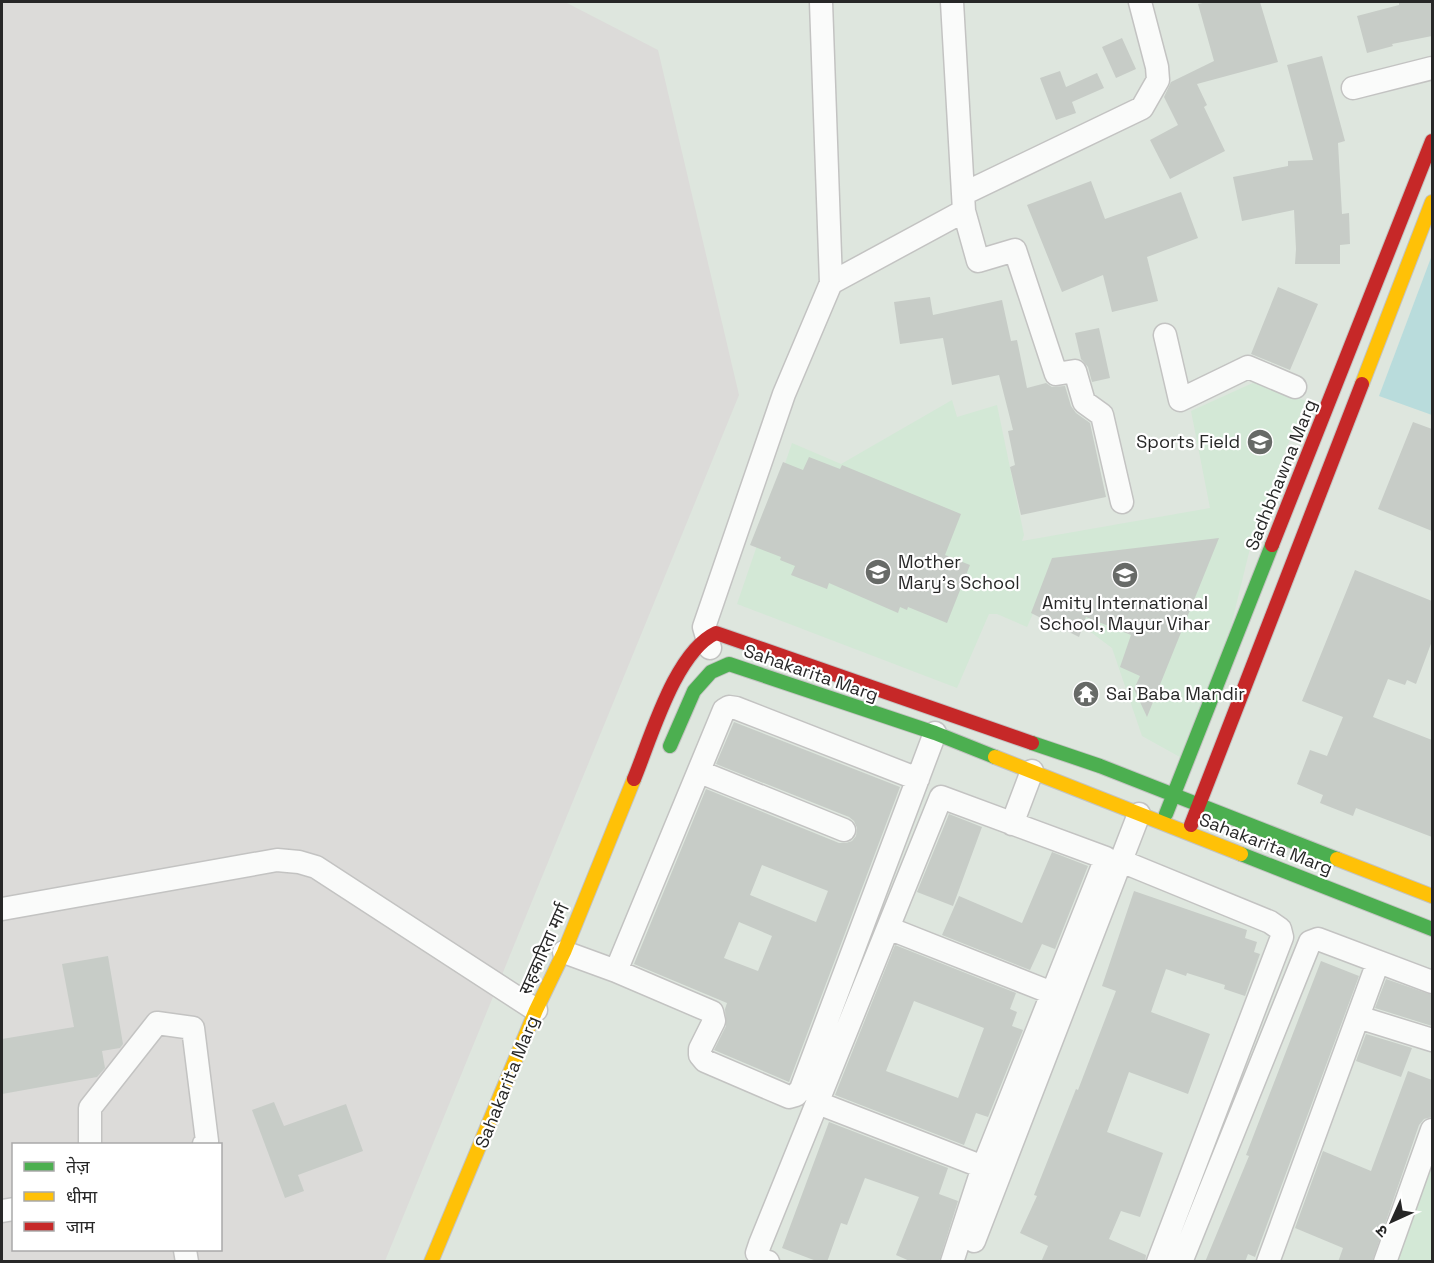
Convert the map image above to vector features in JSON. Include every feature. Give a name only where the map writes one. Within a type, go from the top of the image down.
[{"type":"street","points":[[718,669],[699,644],[784,394],[831,283],[821,2]]},
{"type":"street","points":[[952,2],[964,202],[978,261],[1015,250],[1056,374],[1075,371],[1084,402],[1102,415],[1122,502]]},
{"type":"street","points":[[831,283],[964,202],[1142,108],[1158,80],[1158,67],[1140,2]]},
{"type":"street","points":[[1353,88],[1432,68]]},
{"type":"street","name":"Sadhbhawna Marg","points":[[1162,823],[1432,141]]},
{"type":"street","points":[[1188,833],[1432,202]]},
{"type":"street","points":[[1165,335],[1180,400],[1248,367],[1295,387]]},
{"type":"street","name":"Sahakarita Marg","points":[[699,644],[716,633],[1089,762],[1432,896]]},
{"type":"street","name":"सहकारिता मार्ग","points":[[431,1262],[536,1010],[570,959],[673,682],[699,644]]},
{"type":"street","name":"Sahakarita Marg","points":[[666,755],[694,691],[711,672],[729,664],[935,733],[1432,929]]},
{"type":"street","points":[[616,971],[724,710],[729,707],[736,708],[918,779]]},
{"type":"street","points":[[585,936],[570,959],[616,971],[711,1012],[714,1021],[700,1049],[700,1055],[705,1061],[789,1097],[796,1095],[801,1089],[935,733]]},
{"type":"street","points":[[1012,824],[1032,771]]},
{"type":"street","points":[[700,772],[844,830]]},
{"type":"street","points":[[768,1262],[764,1261],[758,1253],[760,1244],[941,797],[1106,858],[983,1167],[952,1262]]},
{"type":"street","points":[[966,1262],[1139,814]]},
{"type":"street","points":[[2,909],[277,861],[299,862],[316,867],[536,1010]]},
{"type":"street","points":[[1121,861],[1270,922],[1281,929],[1282,937],[1158,1262]]},
{"type":"street","points":[[888,928],[1052,993]]},
{"type":"street","points":[[1181,1262],[1310,942],[1318,939],[1432,982]]},
{"type":"street","points":[[1268,1262],[1378,962]]},
{"type":"street","points":[[1358,1017],[1432,1040]]},
{"type":"street","points":[[90,1143],[90,1108],[157,1023],[193,1028],[207,1141],[205,1143]]},
{"type":"street","points":[[818,1103],[983,1167]]},
{"type":"street","points":[[1385,1262],[1432,1130]]},
{"type":"shaded area","points":[[2,2],[565,2],[658,50],[739,395],[385,1261],[2,1262]]},
{"type":"shaded area","points":[[1432,255],[1432,415],[1379,396]]},
{"type":"shaded area","points":[[1257,381],[1311,403],[1301,412],[1256,524],[1216,687],[1187,761],[1142,736],[1112,648],[1092,633],[1035,609],[1027,627],[997,614],[989,614],[957,688],[737,604],[792,443],[841,464],[952,400],[957,417],[997,405],[1024,535],[1022,541],[1210,508],[1191,411]]},
{"type":"shaded area","points":[[1432,1158],[1432,1261],[1395,1262]]},
{"type":"building","points":[[1260,2],[1278,62],[1197,84],[1207,105],[1204,107],[1225,151],[1170,179],[1150,140],[1178,125],[1164,97],[1171,82],[1214,61],[1198,4]]},
{"type":"building","points":[[1399,2],[1432,2],[1432,36],[1392,44],[1393,46],[1367,53],[1357,16],[1399,5]]},
{"type":"building","points":[[1122,38],[1136,69],[1116,78],[1102,47]]},
{"type":"building","points":[[1322,56],[1345,141],[1338,143],[1342,214],[1349,213],[1350,244],[1340,245],[1340,264],[1295,264],[1294,210],[1242,221],[1233,177],[1288,166],[1288,161],[1313,160],[1287,65]]},
{"type":"building","points":[[1060,71],[1066,87],[1097,73],[1104,88],[1072,102],[1076,113],[1056,120],[1040,78]]},
{"type":"building","points":[[1091,181],[1105,219],[1181,192],[1198,238],[1147,257],[1158,301],[1112,312],[1103,275],[1062,292],[1027,205]]},
{"type":"building","points":[[1278,287],[1318,304],[1290,370],[1251,354]]},
{"type":"building","points":[[930,297],[933,315],[1002,300],[1011,341],[1017,340],[1027,388],[1046,383],[1052,387],[1065,386],[1071,406],[1076,413],[1090,423],[1106,497],[1021,515],[1010,467],[1015,465],[1008,431],[1013,430],[999,375],[952,385],[943,338],[900,344],[894,302]]},
{"type":"building","points":[[1099,328],[1110,378],[1092,382],[1088,367],[1081,359],[1075,333]]},
{"type":"building","points":[[1413,422],[1432,429],[1432,531],[1378,509]]},
{"type":"building","points":[[809,457],[840,469],[842,465],[961,514],[945,555],[970,565],[947,623],[908,607],[907,610],[900,607],[898,613],[829,583],[827,589],[791,575],[795,566],[780,560],[781,557],[750,545],[783,462],[803,470]]},
{"type":"building","name":"Amity International School, Mayur Vihar","points":[[1219,538],[1147,717],[1134,689],[1140,676],[1120,667],[1131,635],[1086,617],[1079,637],[1031,613],[1052,558]]},
{"type":"building","points":[[1355,570],[1432,601],[1432,641],[1416,684],[1407,680],[1405,685],[1388,679],[1373,717],[1432,740],[1432,837],[1356,808],[1353,816],[1320,803],[1323,795],[1297,784],[1310,750],[1327,756],[1343,717],[1302,701]]},
{"type":"building","points":[[734,722],[900,787],[789,1082],[714,1050],[726,1026],[727,1003],[634,964],[706,789],[839,843],[852,841],[856,836],[857,828],[849,817],[716,764]],"holes":[[[762,865],[828,891],[816,922],[750,895]],[[739,922],[772,936],[758,971],[724,958]]]},
{"type":"building","points":[[949,814],[982,827],[953,906],[917,892]]},
{"type":"building","points":[[1052,852],[1088,866],[1055,949],[1042,944],[1030,970],[942,935],[959,896],[1022,923]]},
{"type":"building","points":[[1134,891],[1247,930],[1245,938],[1257,942],[1254,952],[1260,954],[1245,996],[1224,989],[1225,985],[1166,969],[1151,1012],[1210,1034],[1188,1094],[1129,1072],[1107,1132],[1163,1153],[1140,1217],[1121,1211],[1109,1239],[1146,1255],[1145,1262],[1041,1262],[1048,1246],[1020,1233],[1037,1196],[1034,1195],[1116,991],[1102,986]]},
{"type":"building","points":[[895,945],[1016,993],[1010,1009],[1017,1012],[1012,1026],[1023,1030],[988,1117],[976,1113],[964,1145],[835,1095]],"holes":[[[914,1001],[984,1028],[958,1098],[886,1071]]]},
{"type":"building","points":[[108,956],[123,1044],[120,1048],[102,1051],[105,1068],[97,1077],[2,1094],[2,1039],[74,1027],[62,964]]},
{"type":"building","points":[[1321,961],[1359,976],[1255,1257],[1248,1254],[1245,1262],[1205,1262],[1249,1156],[1246,1155]]},
{"type":"building","points":[[1386,979],[1432,995],[1432,1026],[1375,1008]]},
{"type":"building","points":[[1366,1034],[1412,1048],[1401,1077],[1356,1061]]},
{"type":"building","points":[[1408,1071],[1432,1080],[1432,1117],[1424,1119],[1419,1125],[1372,1262],[1338,1262],[1343,1248],[1295,1228],[1323,1151],[1371,1171]]},
{"type":"building","points":[[274,1102],[284,1126],[346,1104],[363,1151],[298,1175],[304,1191],[285,1198],[252,1110]]},
{"type":"building","points":[[829,1122],[948,1168],[939,1194],[958,1201],[939,1262],[912,1262],[896,1255],[919,1197],[865,1178],[847,1225],[841,1223],[827,1262],[819,1262],[782,1248]]},
{"type":"traffic: fast","points":[[1166,814],[1272,545]]},
{"type":"traffic: fast","points":[[670,746],[694,691],[711,672],[729,664],[935,733],[995,757]]},
{"type":"traffic: fast","points":[[1032,743],[1100,766],[1337,859]]},
{"type":"traffic: fast","points":[[1241,854],[1432,929]]},
{"type":"traffic: slow","points":[[1362,384],[1432,202]]},
{"type":"traffic: slow","points":[[995,757],[1241,854]]},
{"type":"traffic: slow","points":[[431,1262],[536,1010],[564,952],[634,779]]},
{"type":"traffic: slow","points":[[1337,859],[1432,896]]},
{"type":"traffic: jam","points":[[1272,545],[1432,141]]},
{"type":"traffic: jam","points":[[1191,825],[1362,384]]},
{"type":"traffic: jam","points":[[634,779],[666,698],[677,677],[688,658],[701,643],[716,633],[1032,743]]},
{"type":"place","name":"Sports Field","points":[[1260,442]]},
{"type":"place","name":"Mother Mary's School","points":[[878,572]]},
{"type":"place","name":"Amity International School, Mayur Vihar","points":[[1125,575]]},
{"type":"place","name":"Sai Baba Mandir","points":[[1086,694]]}]
